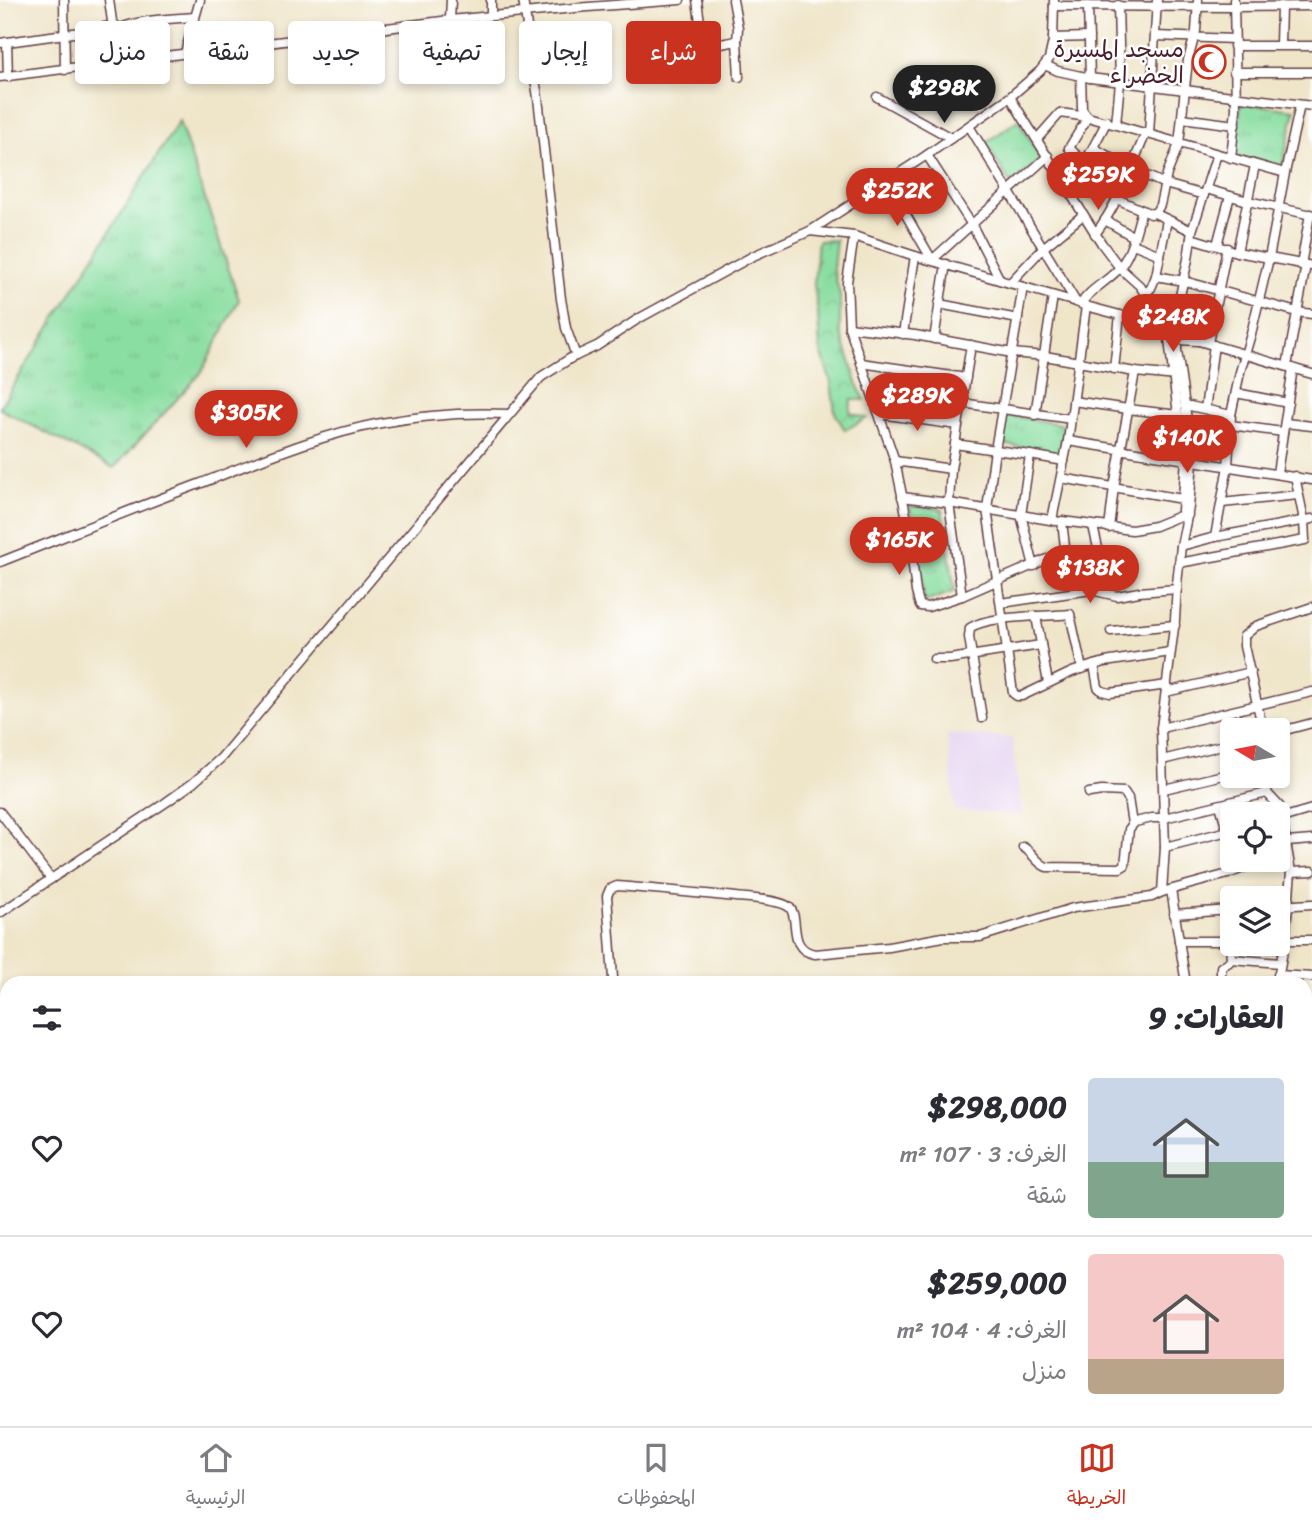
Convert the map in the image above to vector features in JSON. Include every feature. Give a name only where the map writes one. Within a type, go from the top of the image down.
[{"type":"street","points":[[64,0],[65,70]]},
{"type":"street","points":[[109,0],[112,21]]},
{"type":"street","points":[[193,21],[200,0]]},
{"type":"street","points":[[450,20],[451,0]]},
{"type":"street","points":[[491,16],[492,0]]},
{"type":"street","points":[[523,0],[538,98],[561,299],[566,328],[576,356]]},
{"type":"street","points":[[274,42],[450,20],[629,2],[680,0]]},
{"type":"street","points":[[697,0],[703,45],[737,41]]},
{"type":"street","points":[[733,0],[738,28],[740,77]]},
{"type":"street","points":[[0,913],[165,803],[221,758],[541,377],[597,346],[638,319],[753,256],[810,231],[928,155],[1010,97],[1045,65],[1053,38],[1054,3],[1306,4]]},
{"type":"street","points":[[1095,234],[1117,199],[1147,133],[1157,3]]},
{"type":"street","points":[[1154,213],[1163,199],[1165,184],[1179,144],[1184,89],[1198,3]]},
{"type":"street","points":[[1084,4],[1089,37],[1082,109],[1088,117]]},
{"type":"street","points":[[1231,158],[1236,97],[1234,4]]},
{"type":"street","points":[[1065,184],[1112,123],[1120,82],[1118,5]]},
{"type":"street","points":[[1280,46],[1281,6]]},
{"type":"street","points":[[153,21],[194,17]]},
{"type":"street","points":[[75,33],[3,43],[4,77],[75,68]]},
{"type":"street","points":[[1156,36],[1312,46]]},
{"type":"street","points":[[1053,38],[1089,37]]},
{"type":"street","points":[[1045,65],[1085,77],[1312,106]]},
{"type":"street","points":[[1234,72],[1312,72]]},
{"type":"street","points":[[877,96],[951,138]]},
{"type":"street","points":[[1010,97],[1095,234],[1120,268],[1146,293],[1173,332]]},
{"type":"street","points":[[1215,537],[1228,466],[1231,415],[1269,258],[1300,105]]},
{"type":"street","points":[[1037,139],[1060,113],[1112,123],[1285,173]]},
{"type":"street","points":[[1084,162],[1069,148],[1088,117]]},
{"type":"street","points":[[1182,118],[1235,125]]},
{"type":"street","points":[[969,126],[1043,248],[1081,304],[1079,362],[1068,441],[1052,520]]},
{"type":"street","points":[[1094,148],[1130,169],[1165,184],[1311,214],[1307,265],[1297,312],[1290,367],[1289,403],[1277,473]]},
{"type":"street","points":[[1185,518],[1182,499],[1189,461],[1178,415],[1178,376],[1173,332],[1192,234],[1217,154]]},
{"type":"street","points":[[928,155],[972,225],[1000,280]]},
{"type":"street","points":[[932,260],[1048,156]]},
{"type":"street","points":[[1237,252],[1255,165]]},
{"type":"street","points":[[887,181],[932,260]]},
{"type":"street","points":[[1216,245],[1230,196]]},
{"type":"street","points":[[1117,199],[1154,213],[1216,245],[1237,252],[1307,265]]},
{"type":"street","points":[[1081,304],[1120,268],[1134,240],[1142,210]]},
{"type":"street","points":[[1010,283],[1043,248],[1083,215]]},
{"type":"street","points":[[1105,220],[1160,255]]},
{"type":"street","points":[[1146,293],[1152,288],[1156,276],[1167,220]]},
{"type":"street","points":[[810,231],[854,236],[1120,315],[1154,330],[1173,332],[1312,374]]},
{"type":"street","points":[[854,236],[847,282],[849,327],[895,461],[908,524],[920,606],[928,607],[962,596],[1059,554],[1063,550],[1065,540],[1062,522]]},
{"type":"street","points":[[1205,409],[1207,343],[1227,248]]},
{"type":"street","points":[[903,334],[915,256]]},
{"type":"street","points":[[933,339],[946,264]]},
{"type":"street","points":[[1156,276],[1312,314]]},
{"type":"street","points":[[1023,287],[987,509],[1012,690],[1016,695],[1022,696],[1094,665],[1170,652]]},
{"type":"street","points":[[1035,415],[1053,296]]},
{"type":"street","points":[[939,304],[1018,319]]},
{"type":"street","points":[[1114,369],[1120,315]]},
{"type":"street","points":[[849,327],[1114,369],[1178,376]]},
{"type":"street","points":[[962,596],[949,503],[951,469],[971,345]]},
{"type":"street","points":[[861,363],[966,378]]},
{"type":"street","points":[[1110,528],[1114,487],[1135,372]]},
{"type":"street","points":[[1178,376],[1185,405],[1189,461],[1175,625],[1161,728],[1167,891],[1174,914],[1185,976]]},
{"type":"street","points":[[1236,393],[1289,403]]},
{"type":"street","points":[[1073,401],[1178,415]]},
{"type":"street","points":[[962,402],[1071,419]]},
{"type":"street","points":[[1185,405],[1231,415]]},
{"type":"street","points":[[0,562],[273,455],[349,431],[380,423],[435,415],[509,414]]},
{"type":"street","points":[[880,414],[958,425]]},
{"type":"street","points":[[1230,425],[1312,426]]},
{"type":"street","points":[[1068,441],[1312,480]]},
{"type":"street","points":[[955,444],[1064,461]]},
{"type":"street","points":[[1030,455],[1021,515],[1034,565]]},
{"type":"street","points":[[895,461],[951,469]]},
{"type":"street","points":[[1179,563],[1305,540],[1308,520],[1298,495],[1295,477]]},
{"type":"street","points":[[1061,478],[1182,499]]},
{"type":"street","points":[[1222,503],[1298,495]]},
{"type":"street","points":[[902,497],[1132,530],[1185,518]]},
{"type":"street","points":[[1181,546],[1308,520]]},
{"type":"street","points":[[1093,526],[1108,593]]},
{"type":"street","points":[[1001,603],[1091,590],[1117,596],[1177,589]]},
{"type":"street","points":[[1260,718],[1243,640],[1246,633],[1256,626],[1312,607]]},
{"type":"street","points":[[982,718],[970,628],[981,623],[1070,614],[1082,669]]},
{"type":"street","points":[[1036,616],[1048,683]]},
{"type":"street","points":[[1111,631],[1175,625]]},
{"type":"street","points":[[934,659],[1041,645]]},
{"type":"street","points":[[1094,665],[1098,687],[1105,692],[1167,688],[1251,672]]},
{"type":"street","points":[[1161,728],[1312,692]]},
{"type":"street","points":[[1290,729],[1312,723]]},
{"type":"street","points":[[1162,760],[1220,746]]},
{"type":"street","points":[[1164,789],[1220,777]]},
{"type":"street","points":[[1267,788],[1267,793],[1276,802]]},
{"type":"street","points":[[1089,793],[1124,792],[1128,798],[1132,824]]},
{"type":"street","points":[[1232,802],[1267,793]]},
{"type":"street","points":[[1023,846],[1047,867],[1120,868],[1127,861],[1129,829],[1132,824],[1140,820],[1164,818],[1220,805]]},
{"type":"street","points":[[1290,815],[1312,809]]},
{"type":"street","points":[[0,813],[51,879]]},
{"type":"street","points":[[1165,847],[1220,833]]},
{"type":"street","points":[[1290,845],[1312,840]]},
{"type":"street","points":[[1290,866],[1290,886]]},
{"type":"street","points":[[1291,872],[1312,871]]},
{"type":"street","points":[[613,976],[607,896],[610,889],[618,886],[784,904],[793,913],[801,948],[805,952],[815,954],[889,947],[943,937],[980,937],[1073,908],[1152,897],[1231,872]]},
{"type":"street","points":[[1290,905],[1312,904]]},
{"type":"street","points":[[1174,914],[1220,911]]},
{"type":"street","points":[[1290,940],[1312,940]]},
{"type":"street","points":[[1178,941],[1220,941]]},
{"type":"street","points":[[1278,976],[1280,956]]},
{"type":"street","points":[[1221,976],[1221,967],[1231,959],[1280,963]]},
{"type":"shaded area","points":[[947,734],[1012,738],[1022,815],[955,810]]},
{"type":"green space","points":[[1241,103],[1295,110],[1282,168],[1235,157]]},
{"type":"green space","points":[[1018,120],[1041,159],[1011,185],[986,143]]},
{"type":"green space","points":[[179,121],[239,300],[201,373],[114,468],[0,407]]},
{"type":"green space","points":[[836,240],[833,269],[840,295],[840,331],[865,400],[851,400],[850,413],[867,418],[845,430],[835,413],[831,382],[820,348],[814,284],[818,241]]},
{"type":"green space","points":[[1006,415],[1065,425],[1060,454],[1002,444]]},
{"type":"green space","points":[[910,506],[942,509],[955,591],[925,602]]},
{"type":"place","name":"مسجد المسيرة الخضراء","points":[[1209,62]]}]
